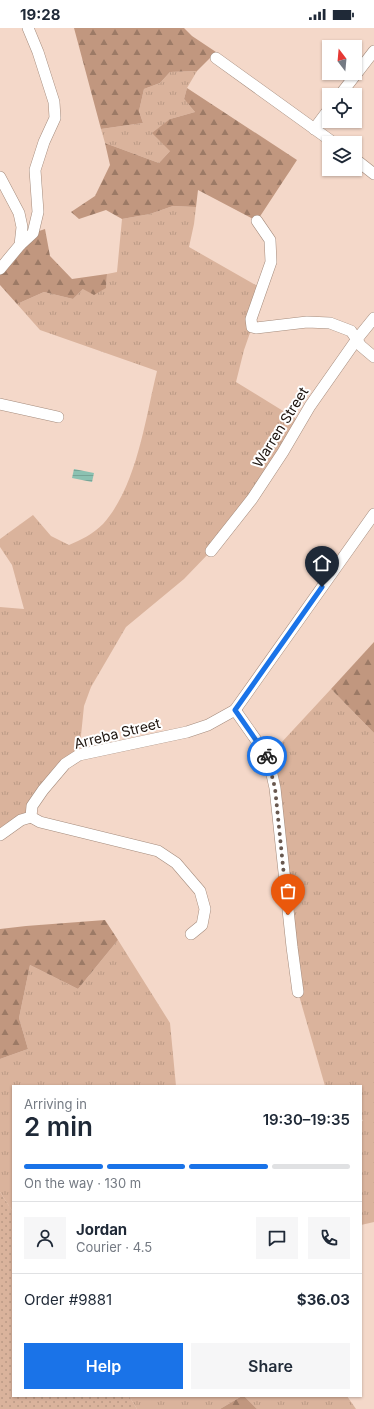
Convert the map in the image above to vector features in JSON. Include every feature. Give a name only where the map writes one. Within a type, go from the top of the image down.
[{"type":"street","points":[[0,269],[20,245],[33,233],[38,212],[35,170],[44,142],[55,118],[54,102],[38,52],[28,28]]},
{"type":"street","points":[[345,88],[374,50]]},
{"type":"street","points":[[216,58],[325,136]]},
{"type":"street","points":[[314,128],[322,118]]},
{"type":"street","points":[[362,165],[374,174]]},
{"type":"street","points":[[0,177],[20,213],[22,228],[20,245]]},
{"type":"street","points":[[257,221],[270,240],[271,262],[251,319],[252,327],[256,328],[307,322],[330,323],[351,331],[361,346],[374,357]]},
{"type":"street","name":"Warren Street","points":[[211,551],[252,500],[310,406],[357,339],[374,318]]},
{"type":"street","points":[[0,404],[58,418]]},
{"type":"street","name":"Arreba Street","points":[[31,817],[32,806],[43,790],[65,764],[79,755],[188,732],[208,725],[235,710],[374,514]]},
{"type":"street","points":[[235,710],[268,757],[275,788],[298,992]]},
{"type":"street","points":[[0,835],[21,820],[31,817],[40,822],[158,851],[176,863],[200,892],[205,909],[202,925],[191,934]]},
{"type":"green space","points":[[74,28],[184,28],[192,36],[216,52],[197,71],[170,72],[160,83],[144,89],[139,111],[143,123],[101,129]]},
{"type":"green space","points":[[197,71],[187,88],[184,99],[195,112],[170,119],[170,151],[159,163],[105,143],[101,129],[143,123],[139,111],[144,89],[160,83],[170,72]]},
{"type":"green space","points":[[187,88],[297,160],[257,221],[198,190],[196,207],[173,206],[150,214],[122,219],[106,210],[79,219],[71,212],[95,196],[110,165],[105,143],[159,163],[170,151],[152,133],[170,119],[195,112],[184,99]]},
{"type":"green space","points":[[173,206],[196,207],[189,247],[261,288],[252,327],[244,350],[236,382],[301,422],[211,551],[184,579],[126,627],[91,687],[84,706],[79,755],[65,764],[31,817],[0,835],[0,607],[24,609],[12,565],[0,547],[0,539],[33,515],[51,536],[69,545],[87,536],[103,524],[115,509],[132,472],[144,431],[157,371],[40,330],[17,304],[44,292],[73,299],[83,289],[106,288],[107,274],[117,272],[122,219],[150,214]]},
{"type":"green space","points":[[45,229],[50,256],[72,279],[107,274],[106,288],[94,295],[83,289],[73,299],[44,292],[17,304],[0,285],[0,269],[33,233]]},
{"type":"green space","points":[[374,642],[374,733],[331,689]]},
{"type":"green space","points":[[331,689],[374,733],[374,1222],[362,1225],[362,1085],[325,1085],[298,992],[268,757]]},
{"type":"green space","points":[[105,920],[118,940],[78,989],[30,965],[19,1018],[28,1049],[0,1059],[0,929]]},
{"type":"green space","points":[[118,940],[170,1023],[176,1085],[12,1085],[12,1210],[0,1192],[0,1059],[28,1049],[19,1018],[30,965],[78,989]]},
{"type":"green space","points":[[0,1192],[12,1210],[12,1397],[130,1397],[137,1409],[0,1409]]},
{"type":"green space","points":[[130,1397],[240,1397],[220,1409],[137,1409]]},
{"type":"green space","points":[[240,1397],[245,1397],[257,1409],[220,1409]]},
{"type":"green space","points":[[245,1397],[348,1397],[356,1409],[257,1409]]},
{"type":"water","points":[[74,469],[94,473],[92,482],[72,478]]},
{"type":"way so far","points":[[267,756],[275,788],[288,915]]},
{"type":"route","points":[[267,756],[235,710],[322,587]]}]
